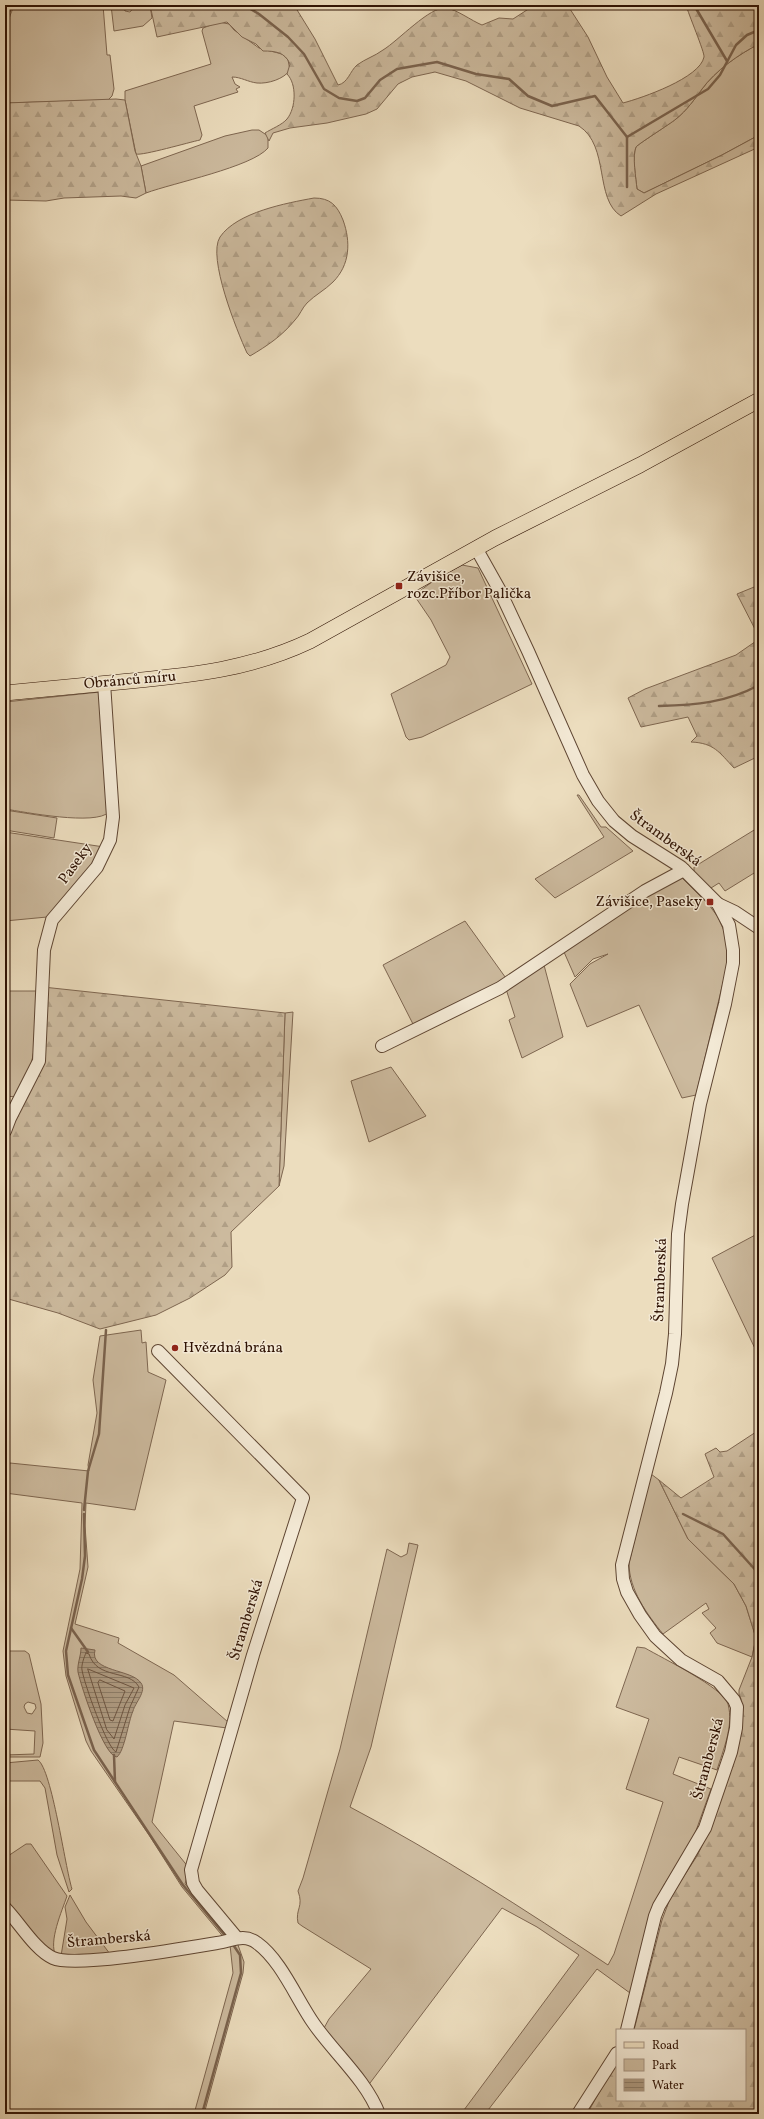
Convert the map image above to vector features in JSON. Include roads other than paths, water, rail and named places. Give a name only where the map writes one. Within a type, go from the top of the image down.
[{"type":"main road","name":"Obránců míru","points":[[5,693],[189,675],[253,663],[310,641],[476,548],[640,465],[759,400]]},
{"type":"street","name":"Štramberská","points":[[476,548],[507,606],[583,775],[598,801],[621,827],[684,870],[718,904],[729,925],[732,937],[733,963],[725,1004],[700,1104],[682,1204],[678,1234],[675,1334],[672,1364],[666,1393],[627,1538],[622,1572],[633,1604],[655,1636],[681,1660],[718,1681],[734,1700],[737,1715],[730,1752],[705,1828],[659,1906],[655,1916],[627,2029]]},
{"type":"street","name":"Paseky","points":[[5,1131],[39,1061],[41,985],[44,950],[52,920],[97,867],[110,840],[112,817],[104,683]]},
{"type":"street","points":[[382,1046],[500,988],[645,891],[684,870]]},
{"type":"street","points":[[718,904],[736,912],[759,928]]},
{"type":"street","name":"Štramberská","points":[[158,1351],[302,1498],[253,1655],[191,1870],[193,1883],[197,1890],[237,1938]]},
{"type":"street","name":"Štramberská","points":[[5,1908],[42,1950],[52,1958],[60,1960],[72,1961],[123,1957],[220,1943],[237,1938],[249,1938],[257,1942],[268,1953],[300,1998],[308,2016],[331,2048],[372,2096],[379,2114]]},
{"type":"street","points":[[578,2114],[616,2055]]},
{"type":"water","points":[[81,1648],[95,1650],[95,1657],[98,1662],[112,1670],[136,1678],[142,1686],[142,1693],[134,1708],[122,1748],[117,1757],[112,1754],[106,1746],[100,1734],[84,1691],[78,1672]]},
{"type":"waterway","points":[[244,5],[259,14],[288,37],[304,54],[324,89],[339,98],[357,101],[365,98],[380,80],[397,69],[437,62],[476,74],[509,79],[528,96],[552,106],[595,96],[627,137],[708,89],[720,75],[736,45],[747,35],[759,30]]},
{"type":"waterway","points":[[694,5],[727,61]]},
{"type":"waterway","points":[[627,137],[627,187]]},
{"type":"waterway","points":[[659,706],[710,702],[735,696],[759,685]]},
{"type":"waterway","points":[[84,1510],[88,1471],[99,1434],[106,1330]]},
{"type":"waterway","points":[[84,1514],[85,1556],[82,1579],[66,1651],[68,1675],[94,1750],[183,1885],[227,1938]]},
{"type":"waterway","points":[[683,1514],[723,1534],[759,1574]]},
{"type":"waterway","points":[[71,1628],[88,1652]]},
{"type":"waterway","points":[[114,1755],[115,1782]]},
{"type":"waterway","points":[[202,2114],[241,1973],[240,1955],[232,1943]]},
{"type":"place","name":"Závišice, rozc.Příbor Palička","points":[[399,586]]},
{"type":"place","name":"Závišice, Paseky","points":[[710,902]]},
{"type":"place","name":"Hvězdná brána","points":[[175,1348]]}]
